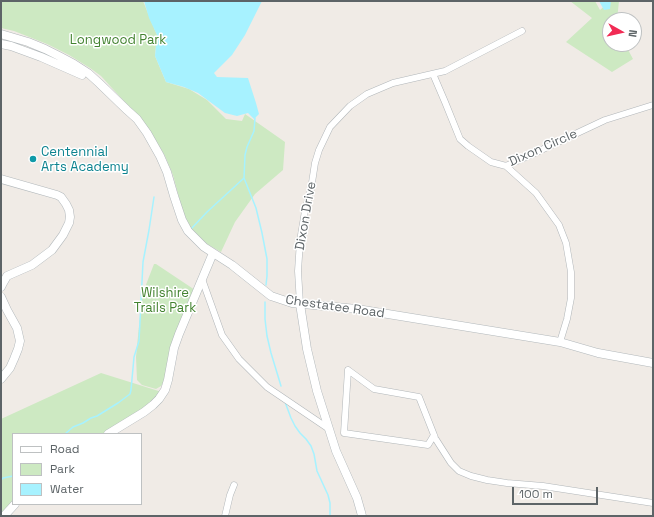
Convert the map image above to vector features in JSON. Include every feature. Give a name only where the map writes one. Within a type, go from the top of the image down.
[{"type":"street","name":"Dixon Drive","points":[[362,516],[357,498],[336,451],[317,392],[307,349],[300,304],[298,271],[300,241],[315,163],[319,150],[330,127],[350,106],[361,98],[393,84],[445,71],[522,31]]},
{"type":"street","points":[[1,34],[28,42],[59,56],[88,73],[99,83]]},
{"type":"street","points":[[1,44],[41,57],[99,83]]},
{"type":"street","name":"Dixon Circle","points":[[433,74],[460,139],[491,162],[506,166],[605,120],[653,105]]},
{"type":"street","name":"Chestatee Road","points":[[99,83],[147,133],[167,172],[182,220],[188,231],[198,242],[232,264],[271,296],[292,303],[357,309],[560,342],[598,353],[653,363]]},
{"type":"street","points":[[506,166],[536,193],[559,225],[566,243],[571,272],[571,298],[567,320],[560,342]]},
{"type":"street","points":[[1,179],[61,197],[69,210],[70,217],[69,223],[63,235],[52,250],[32,265],[4,276],[1,287]]},
{"type":"street","points":[[110,433],[144,412],[159,399],[168,380],[174,348],[179,334],[213,253]]},
{"type":"street","points":[[202,279],[222,335],[239,359],[267,387],[329,429]]},
{"type":"street","points":[[1,297],[17,328],[20,341],[10,368],[1,379]]},
{"type":"street","points":[[434,435],[428,445],[344,433],[348,370],[374,389],[420,397],[434,435],[435,438],[451,463],[459,471],[471,476],[501,482],[543,486],[653,503]]},
{"type":"street","points":[[225,516],[234,485]]},
{"type":"street","points":[[4,516],[14,505]]},
{"type":"green space","name":"Longwood Park","points":[[1,1],[143,1],[157,35],[155,56],[166,82],[189,89],[207,100],[226,119],[242,121],[245,114],[285,142],[283,170],[255,194],[235,222],[221,252],[207,244],[196,235],[188,224],[182,209],[173,175],[165,156],[152,134],[138,116],[101,76],[90,68],[47,44],[14,31],[1,28]]},
{"type":"green space","points":[[570,1],[595,1],[600,10],[610,1],[619,1],[618,12],[602,12],[602,52],[629,52],[633,59],[612,72],[566,42],[592,18]]},
{"type":"green space","name":"Wilshire Trails Park","points":[[154,264],[195,290],[165,381],[156,389],[142,385],[137,380],[136,357],[142,295]]},
{"type":"green space","points":[[101,373],[165,393],[114,433],[12,433],[12,505],[1,516],[1,419]]},
{"type":"water","points":[[144,1],[262,1],[245,35],[232,55],[214,73],[217,77],[248,78],[259,114],[254,119],[248,113],[237,116],[225,113],[198,93],[166,82],[155,56],[157,35],[149,18]]},
{"type":"water","points":[[599,1],[611,1],[610,9],[604,10]]},
{"type":"waterway","points":[[255,118],[254,131],[245,155],[244,178],[256,208],[262,233],[267,259],[266,285]]},
{"type":"waterway","points":[[191,229],[244,178]]},
{"type":"waterway","points":[[66,433],[73,427],[97,416],[130,394],[134,357],[139,341],[143,262],[154,197]]},
{"type":"waterway","points":[[265,302],[267,336],[281,386]]},
{"type":"waterway","points":[[285,402],[295,426],[311,446],[317,471],[328,495],[330,503],[330,516]]},
{"type":"waterway","points":[[1,480],[3,478],[12,476]]},
{"type":"place","name":"Centennial Arts Academy","points":[[33,159]]}]
